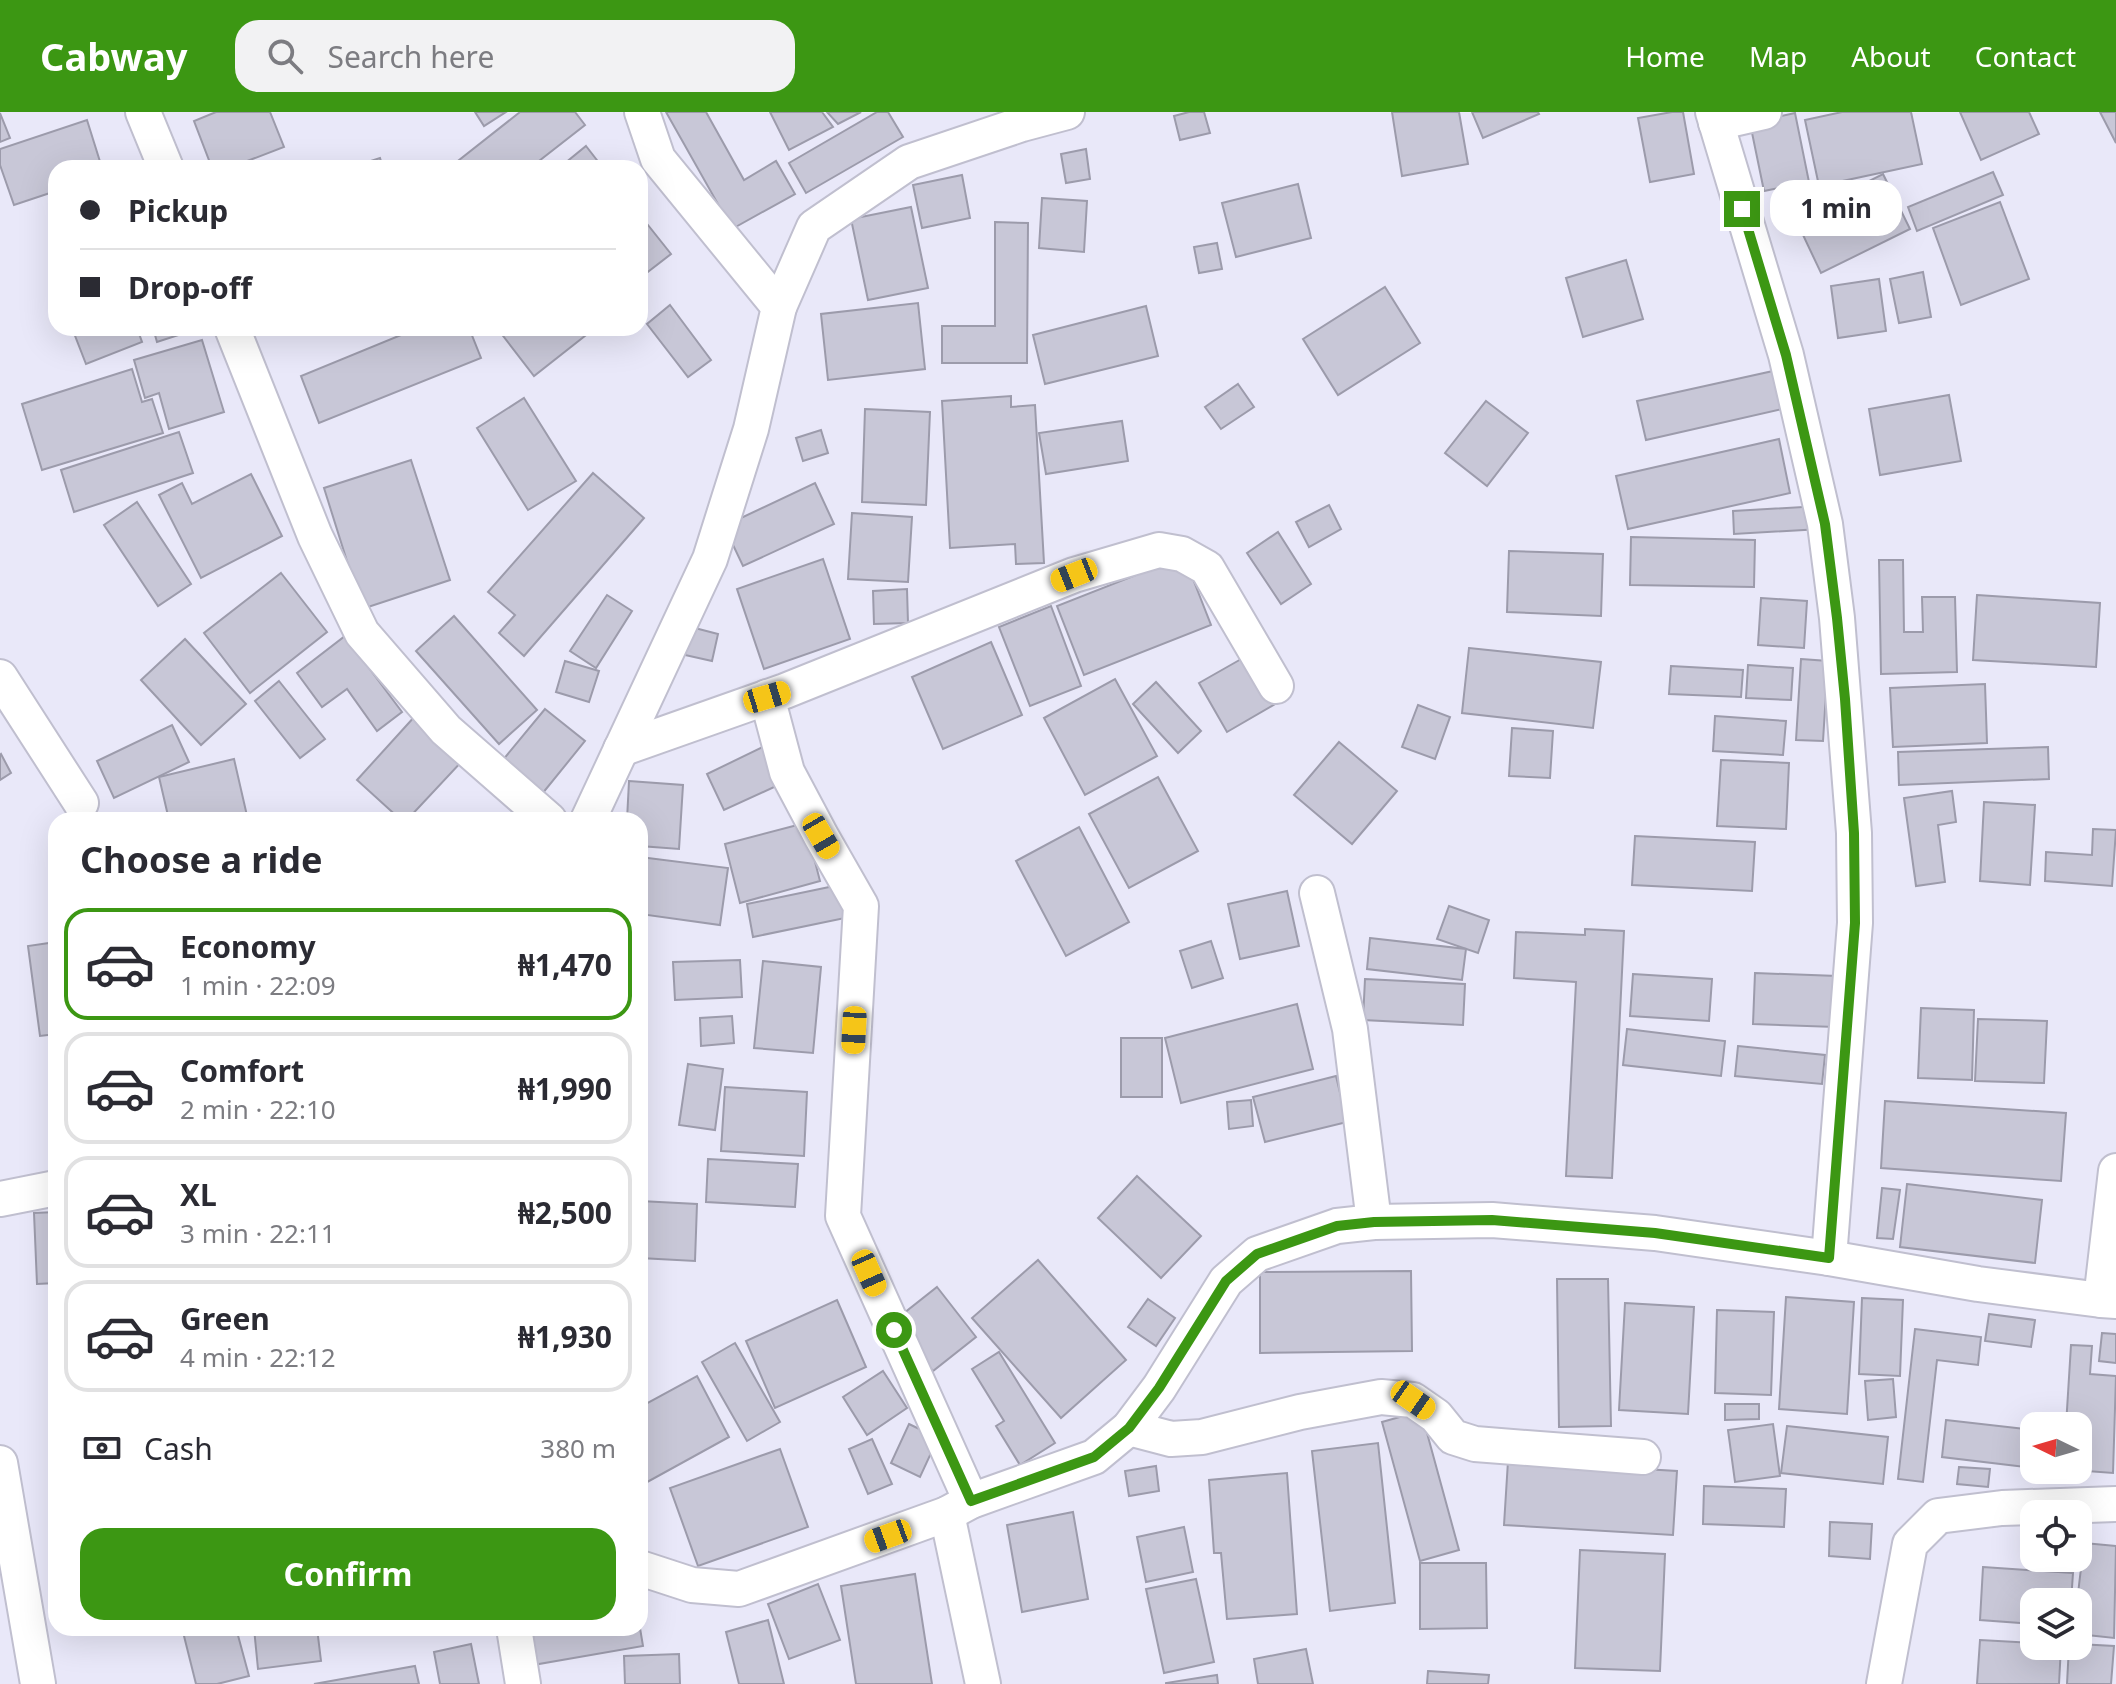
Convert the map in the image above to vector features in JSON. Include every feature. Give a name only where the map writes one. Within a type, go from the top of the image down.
[{"type":"street","points":[[143,112],[163,160]]},
{"type":"street","points":[[642,112],[658,159],[779,307]]},
{"type":"street","points":[[592,812],[710,559],[751,429],[779,307],[814,227],[909,162],[1067,112]]},
{"type":"street","points":[[1764,112],[1714,117],[1786,355],[1825,524],[1837,618],[1854,833],[1855,923],[1829,1258]]},
{"type":"street","points":[[235,336],[315,536],[362,633],[446,730],[540,812]]},
{"type":"street","points":[[621,749],[767,697],[1074,575],[1159,550],[1182,554],[1207,568],[1276,686]]},
{"type":"street","points":[[0,677],[81,803]]},
{"type":"street","points":[[767,697],[787,772],[861,906],[843,1216],[959,1508],[983,1684]]},
{"type":"street","points":[[1317,893],[1350,1029],[1374,1222]]},
{"type":"street","points":[[648,1571],[692,1585],[739,1589],[1094,1457],[1129,1428],[1159,1388],[1226,1281],[1257,1254],[1337,1226],[1374,1222],[1492,1220],[1655,1233],[1829,1258],[1978,1284],[2109,1300],[2116,1171]]},
{"type":"street","points":[[0,1199],[48,1190]]},
{"type":"street","points":[[1129,1428],[1171,1439],[1202,1437],[1300,1412],[1381,1397],[1413,1400],[1436,1416],[1453,1437],[1475,1444],[1643,1457]]},
{"type":"street","points":[[0,1463],[4,1508],[38,1684]]},
{"type":"street","points":[[1884,1684],[1910,1544],[1938,1516],[2002,1508],[2116,1504]]},
{"type":"street","points":[[515,1636],[523,1684]]},
{"type":"building","points":[[216,112],[270,112],[284,147],[250,160],[209,160],[194,121]]},
{"type":"building","points":[[475,112],[506,112],[484,126]]},
{"type":"building","points":[[520,112],[575,112],[585,125],[540,160],[459,160]]},
{"type":"building","points":[[666,112],[706,112],[744,180],[776,161],[795,194],[732,229]]},
{"type":"building","points":[[770,112],[822,112],[833,127],[789,150]]},
{"type":"building","points":[[827,112],[861,112],[838,124]]},
{"type":"building","points":[[877,112],[888,112],[903,137],[806,193],[789,163]]},
{"type":"building","points":[[1204,112],[1210,133],[1180,140],[1174,116]]},
{"type":"building","points":[[1392,112],[1459,112],[1468,164],[1402,176]]},
{"type":"building","points":[[1472,112],[1538,112],[1539,114],[1483,138]]},
{"type":"building","points":[[1683,112],[1694,174],[1650,182],[1638,118]]},
{"type":"building","points":[[1842,112],[1911,112],[1922,164],[1819,186],[1805,120]]},
{"type":"building","points":[[1960,112],[2029,112],[2039,134],[1981,160]]},
{"type":"building","points":[[2100,112],[2116,112],[2116,143]]},
{"type":"building","points":[[0,113],[10,138],[0,142]]},
{"type":"building","points":[[1795,113],[1809,182],[1764,191],[1750,123]]},
{"type":"building","points":[[87,120],[100,160],[48,160],[48,194],[14,205],[0,165],[0,149]]},
{"type":"building","points":[[586,146],[597,160],[569,160]]},
{"type":"building","points":[[1086,149],[1090,179],[1066,183],[1061,154]]},
{"type":"building","points":[[1993,172],[2003,195],[1917,231],[1908,207]]},
{"type":"building","points":[[1883,174],[1910,229],[1821,273],[1795,218]]},
{"type":"building","points":[[962,175],[970,218],[922,228],[913,185]]},
{"type":"building","points":[[1298,184],[1311,238],[1236,257],[1222,203]]},
{"type":"building","points":[[1042,198],[1087,201],[1084,252],[1039,248]]},
{"type":"building","points":[[2000,202],[2029,279],[1961,305],[1933,228]]},
{"type":"building","points":[[911,207],[928,288],[868,300],[851,219]]},
{"type":"building","points":[[995,222],[1028,223],[1027,363],[942,363],[942,326],[995,326]]},
{"type":"building","points":[[648,225],[671,254],[648,272]]},
{"type":"building","points":[[1217,243],[1222,269],[1199,273],[1194,247]]},
{"type":"building","points":[[1626,260],[1643,319],[1583,337],[1566,278]]},
{"type":"building","points":[[1923,272],[1931,317],[1899,323],[1890,279]]},
{"type":"building","points":[[1879,279],[1886,331],[1838,338],[1831,286]]},
{"type":"building","points":[[1385,287],[1420,343],[1338,395],[1303,339]]},
{"type":"building","points":[[918,303],[925,369],[828,380],[821,314]]},
{"type":"building","points":[[670,305],[711,360],[688,377],[648,323]]},
{"type":"building","points":[[1146,306],[1158,356],[1045,384],[1033,335]]},
{"type":"building","points":[[75,336],[140,336],[142,342],[86,364]]},
{"type":"building","points":[[155,336],[175,336],[157,342]]},
{"type":"building","points":[[398,336],[472,336],[481,358],[319,423],[301,376]]},
{"type":"building","points":[[503,336],[585,336],[534,376]]},
{"type":"building","points":[[202,340],[224,412],[169,429],[159,393],[145,398],[134,360]]},
{"type":"building","points":[[132,369],[142,402],[152,399],[163,433],[42,470],[22,404]]},
{"type":"building","points":[[1773,371],[1782,409],[1646,440],[1637,401]]},
{"type":"building","points":[[1238,384],[1254,407],[1221,429],[1205,407]]},
{"type":"building","points":[[1949,395],[1961,461],[1880,475],[1869,409]]},
{"type":"building","points":[[1011,396],[1011,407],[1035,405],[1044,563],[1016,564],[1015,544],[950,548],[942,401]]},
{"type":"building","points":[[524,398],[576,481],[528,510],[477,428]]},
{"type":"building","points":[[1486,401],[1528,433],[1487,486],[1445,453]]},
{"type":"building","points":[[865,409],[930,412],[926,505],[862,502]]},
{"type":"building","points":[[1122,421],[1128,461],[1046,474],[1039,433]]},
{"type":"building","points":[[821,430],[828,453],[803,461],[796,438]]},
{"type":"building","points":[[179,432],[193,473],[74,512],[61,470]]},
{"type":"building","points":[[1779,439],[1790,493],[1628,529],[1616,476]]},
{"type":"building","points":[[411,460],[450,580],[362,609],[324,488]]},
{"type":"building","points":[[593,473],[644,518],[524,656],[499,633],[515,615],[488,592]]},
{"type":"building","points":[[251,474],[282,536],[201,578],[159,495],[182,483],[192,504]]},
{"type":"building","points":[[815,483],[834,524],[743,566],[724,526]]},
{"type":"building","points":[[137,502],[191,584],[158,606],[104,525]]},
{"type":"building","points":[[1329,505],[1341,529],[1309,547],[1296,522]]},
{"type":"building","points":[[1820,506],[1821,529],[1734,534],[1733,511]]},
{"type":"building","points":[[852,513],[912,517],[908,582],[848,579]]},
{"type":"building","points":[[1278,532],[1311,584],[1281,604],[1247,553]]},
{"type":"building","points":[[1631,537],[1755,540],[1754,587],[1630,585]]},
{"type":"building","points":[[1509,551],[1603,554],[1601,616],[1507,612]]},
{"type":"building","points":[[1184,556],[1211,625],[1084,675],[1057,606]]},
{"type":"building","points":[[823,559],[850,639],[764,669],[737,589]]},
{"type":"building","points":[[1879,560],[1903,560],[1904,632],[1923,632],[1922,597],[1955,597],[1957,672],[1881,674]]},
{"type":"building","points":[[281,573],[327,632],[250,693],[204,633]]},
{"type":"building","points":[[907,589],[908,623],[874,624],[873,591]]},
{"type":"building","points":[[607,595],[632,611],[596,668],[570,651]]},
{"type":"building","points":[[1977,595],[2100,603],[2096,667],[1973,660]]},
{"type":"building","points":[[1761,598],[1807,601],[1804,648],[1758,645]]},
{"type":"building","points":[[1051,606],[1081,686],[1030,706],[999,627]]},
{"type":"building","points":[[454,616],[537,710],[499,744],[416,651]]},
{"type":"building","points":[[691,627],[718,634],[712,661],[685,655]]},
{"type":"building","points":[[345,636],[402,712],[377,731],[347,689],[322,707],[297,673]]},
{"type":"building","points":[[185,639],[246,704],[201,745],[141,680]]},
{"type":"building","points":[[991,642],[1022,715],[943,749],[912,677]]},
{"type":"building","points":[[1469,648],[1601,662],[1593,728],[1462,713]]},
{"type":"building","points":[[1250,654],[1277,703],[1227,732],[1199,683]]},
{"type":"building","points":[[1801,659],[1828,661],[1823,741],[1796,740]]},
{"type":"building","points":[[565,661],[599,671],[589,702],[556,692]]},
{"type":"building","points":[[1748,665],[1793,668],[1791,700],[1746,698]]},
{"type":"building","points":[[1671,666],[1743,670],[1741,697],[1669,694]]},
{"type":"building","points":[[1115,679],[1157,756],[1085,795],[1044,718]]},
{"type":"building","points":[[279,681],[325,739],[300,758],[255,701]]},
{"type":"building","points":[[1156,682],[1201,731],[1178,753],[1133,704]]},
{"type":"building","points":[[1985,684],[1987,743],[1893,747],[1890,688]]},
{"type":"building","points":[[1418,705],[1450,717],[1435,759],[1402,747]]},
{"type":"building","points":[[545,709],[585,741],[542,794],[502,761]]},
{"type":"building","points":[[416,715],[464,759],[414,812],[392,812],[357,780]]},
{"type":"building","points":[[1715,716],[1786,721],[1783,755],[1713,751]]},
{"type":"building","points":[[172,725],[189,762],[114,798],[97,761]]},
{"type":"building","points":[[1512,728],[1553,731],[1550,778],[1509,776]]},
{"type":"building","points":[[1339,742],[1397,791],[1352,844],[1294,795]]},
{"type":"building","points":[[767,745],[785,782],[724,810],[707,774]]},
{"type":"building","points":[[2048,747],[2049,779],[1899,785],[1898,752]]},
{"type":"building","points":[[0,755],[11,773],[0,780]]},
{"type":"building","points":[[234,759],[246,812],[167,812],[159,777]]},
{"type":"building","points":[[1721,760],[1789,763],[1786,829],[1717,826]]},
{"type":"building","points":[[1158,777],[1198,851],[1129,888],[1089,814]]},
{"type":"building","points":[[629,781],[683,785],[679,849],[648,847],[648,812],[627,812]]},
{"type":"building","points":[[1952,791],[1956,822],[1938,825],[1945,882],[1916,886],[1904,798]]},
{"type":"building","points":[[1984,802],[2035,805],[2030,885],[1980,881]]},
{"type":"building","points":[[805,823],[820,881],[740,903],[725,844]]},
{"type":"building","points":[[1079,827],[1129,922],[1066,956],[1016,861]]},
{"type":"building","points":[[2093,829],[2116,830],[2112,886],[2045,881],[2046,852],[2092,855]]},
{"type":"building","points":[[1635,836],[1755,842],[1752,891],[1632,885]]},
{"type":"building","points":[[648,858],[728,868],[720,925],[648,915]]},
{"type":"building","points":[[839,885],[845,918],[753,937],[747,904]]},
{"type":"building","points":[[1287,891],[1299,946],[1240,959],[1228,904]]},
{"type":"building","points":[[1449,906],[1489,920],[1478,953],[1437,939]]},
{"type":"building","points":[[1585,929],[1624,931],[1612,1178],[1566,1176],[1576,982],[1514,978],[1516,932],[1585,935]]},
{"type":"building","points":[[1370,938],[1466,949],[1462,980],[1367,969]]},
{"type":"building","points":[[1211,941],[1223,978],[1192,988],[1180,951]]},
{"type":"building","points":[[48,943],[48,1035],[40,1036],[28,946]]},
{"type":"building","points":[[740,960],[742,997],[675,1000],[673,962]]},
{"type":"building","points":[[763,961],[821,967],[813,1053],[754,1048]]},
{"type":"building","points":[[1755,973],[1837,976],[1835,1027],[1753,1024]]},
{"type":"building","points":[[1633,974],[1712,979],[1709,1021],[1630,1016]]},
{"type":"building","points":[[1365,979],[1465,984],[1463,1025],[1363,1020]]},
{"type":"building","points":[[1297,1004],[1313,1069],[1181,1103],[1165,1038]]},
{"type":"building","points":[[1921,1008],[1974,1010],[1972,1080],[1918,1078]]},
{"type":"building","points":[[732,1016],[734,1043],[701,1046],[700,1018]]},
{"type":"building","points":[[1978,1019],[2047,1021],[2044,1083],[1975,1081]]},
{"type":"building","points":[[1627,1029],[1725,1041],[1721,1076],[1623,1065]]},
{"type":"building","points":[[1121,1038],[1162,1038],[1162,1097],[1121,1097]]},
{"type":"building","points":[[1738,1046],[1825,1055],[1822,1084],[1735,1076]]},
{"type":"building","points":[[688,1064],[723,1069],[715,1130],[679,1125]]},
{"type":"building","points":[[1336,1076],[1347,1122],[1265,1142],[1253,1097]]},
{"type":"building","points":[[725,1087],[807,1092],[804,1156],[721,1151]]},
{"type":"building","points":[[1251,1100],[1253,1126],[1229,1129],[1227,1102]]},
{"type":"building","points":[[1885,1101],[2066,1113],[2061,1181],[1881,1168]]},
{"type":"building","points":[[708,1159],[798,1164],[795,1207],[706,1202]]},
{"type":"building","points":[[1137,1176],[1201,1236],[1161,1278],[1098,1218]]},
{"type":"building","points":[[1907,1184],[2042,1200],[2035,1263],[1900,1247]]},
{"type":"building","points":[[1882,1188],[1900,1190],[1893,1239],[1877,1238]]},
{"type":"building","points":[[648,1201],[697,1204],[695,1261],[648,1258]]},
{"type":"building","points":[[48,1212],[48,1283],[37,1284],[34,1213]]},
{"type":"building","points":[[1038,1260],[1126,1360],[1061,1418],[972,1318]]},
{"type":"building","points":[[1411,1271],[1412,1351],[1260,1353],[1260,1272]]},
{"type":"building","points":[[1557,1279],[1608,1279],[1611,1426],[1559,1427]]},
{"type":"building","points":[[937,1287],[976,1337],[933,1371],[894,1321]]},
{"type":"building","points":[[1786,1297],[1854,1302],[1847,1414],[1779,1409]]},
{"type":"building","points":[[1862,1298],[1903,1300],[1900,1376],[1859,1374]]},
{"type":"building","points":[[1148,1299],[1175,1318],[1156,1346],[1128,1327]]},
{"type":"building","points":[[837,1300],[866,1367],[775,1408],[746,1341]]},
{"type":"building","points":[[1625,1303],[1694,1307],[1688,1414],[1619,1410]]},
{"type":"building","points":[[1717,1310],[1774,1312],[1771,1395],[1715,1393]]},
{"type":"building","points":[[1989,1314],[2035,1320],[2031,1347],[1985,1341]]},
{"type":"building","points":[[1915,1329],[1981,1337],[1978,1365],[1937,1360],[1923,1482],[1898,1479]]},
{"type":"building","points":[[2102,1333],[2116,1334],[2116,1363],[2099,1361]]},
{"type":"building","points":[[735,1343],[780,1422],[747,1441],[702,1362]]},
{"type":"building","points":[[2071,1345],[2092,1346],[2090,1374],[2116,1376],[2113,1473],[2092,1471],[2092,1412],[2067,1412]]},
{"type":"building","points":[[999,1352],[1055,1443],[1020,1465],[996,1426],[1004,1421],[972,1369]]},
{"type":"building","points":[[883,1371],[907,1408],[867,1435],[843,1397]]},
{"type":"building","points":[[697,1376],[729,1437],[648,1482],[648,1403]]},
{"type":"building","points":[[1893,1379],[1896,1417],[1868,1420],[1865,1381]]},
{"type":"building","points":[[1725,1404],[1759,1404],[1759,1419],[1725,1420]]},
{"type":"building","points":[[1421,1411],[1459,1550],[1420,1561],[1382,1422]]},
{"type":"building","points":[[1946,1420],[2020,1428],[2020,1466],[1942,1457]]},
{"type":"building","points":[[909,1424],[938,1438],[920,1477],[891,1463]]},
{"type":"building","points":[[1773,1424],[1780,1476],[1735,1482],[1728,1430]]},
{"type":"building","points":[[1787,1426],[1888,1437],[1883,1484],[1781,1473]]},
{"type":"building","points":[[872,1439],[892,1484],[868,1494],[849,1449]]},
{"type":"building","points":[[1378,1443],[1395,1603],[1330,1611],[1312,1451]]},
{"type":"building","points":[[780,1449],[808,1527],[698,1566],[670,1488]]},
{"type":"building","points":[[1508,1461],[1677,1471],[1673,1535],[1504,1525]]},
{"type":"building","points":[[1156,1466],[1159,1491],[1129,1496],[1125,1471]]},
{"type":"building","points":[[1959,1467],[1990,1469],[1988,1487],[1957,1484]]},
{"type":"building","points":[[1287,1473],[1297,1614],[1227,1619],[1221,1553],[1214,1553],[1209,1480]]},
{"type":"building","points":[[1704,1486],[1786,1489],[1784,1527],[1703,1524]]},
{"type":"building","points":[[1073,1512],[1088,1599],[1022,1612],[1007,1525]]},
{"type":"building","points":[[1830,1522],[1872,1524],[1870,1559],[1829,1556]]},
{"type":"building","points":[[1184,1527],[1193,1572],[1146,1582],[1137,1537]]},
{"type":"building","points":[[2092,1544],[2116,1546],[2114,1638],[2092,1636],[2092,1588],[2079,1588],[2081,1572],[2092,1572]]},
{"type":"building","points":[[1580,1550],[1665,1554],[1660,1671],[1575,1668]]},
{"type":"building","points":[[1420,1563],[1486,1563],[1487,1628],[1420,1629]]},
{"type":"building","points":[[1983,1567],[2020,1569],[2020,1572],[2073,1573],[2072,1588],[2020,1588],[2020,1623],[1980,1620]]},
{"type":"building","points":[[915,1574],[932,1684],[856,1684],[841,1586]]},
{"type":"building","points":[[1196,1579],[1214,1662],[1164,1673],[1146,1589]]},
{"type":"building","points":[[818,1584],[840,1640],[789,1659],[768,1604]]},
{"type":"building","points":[[768,1620],[784,1684],[739,1684],[726,1632]]},
{"type":"building","points":[[184,1636],[238,1636],[249,1676],[217,1684],[196,1684]]},
{"type":"building","points":[[255,1636],[318,1636],[321,1661],[258,1669]]},
{"type":"building","points":[[528,1636],[641,1636],[643,1646],[533,1665]]},
{"type":"building","points":[[1980,1640],[2020,1642],[2020,1660],[2060,1660],[2059,1684],[1977,1684]]},
{"type":"building","points":[[471,1644],[479,1684],[440,1684],[434,1652]]},
{"type":"building","points":[[2092,1645],[2114,1646],[2111,1684],[2067,1684],[2068,1660],[2092,1660]]},
{"type":"building","points":[[1306,1649],[1313,1684],[1258,1684],[1254,1659]]},
{"type":"building","points":[[679,1654],[680,1684],[625,1684],[624,1656]]},
{"type":"building","points":[[415,1666],[419,1684],[314,1684]]},
{"type":"building","points":[[1428,1671],[1489,1675],[1488,1684],[1427,1684]]},
{"type":"building","points":[[1217,1675],[1218,1684],[1166,1684],[1166,1683]]},
{"type":"route","points":[[894,1330],[971,1501],[1094,1457],[1129,1428],[1159,1388],[1226,1281],[1257,1254],[1337,1226],[1374,1222],[1492,1220],[1655,1233],[1829,1258],[1855,923],[1854,833],[1845,699],[1825,524],[1786,355],[1742,209]]}]
